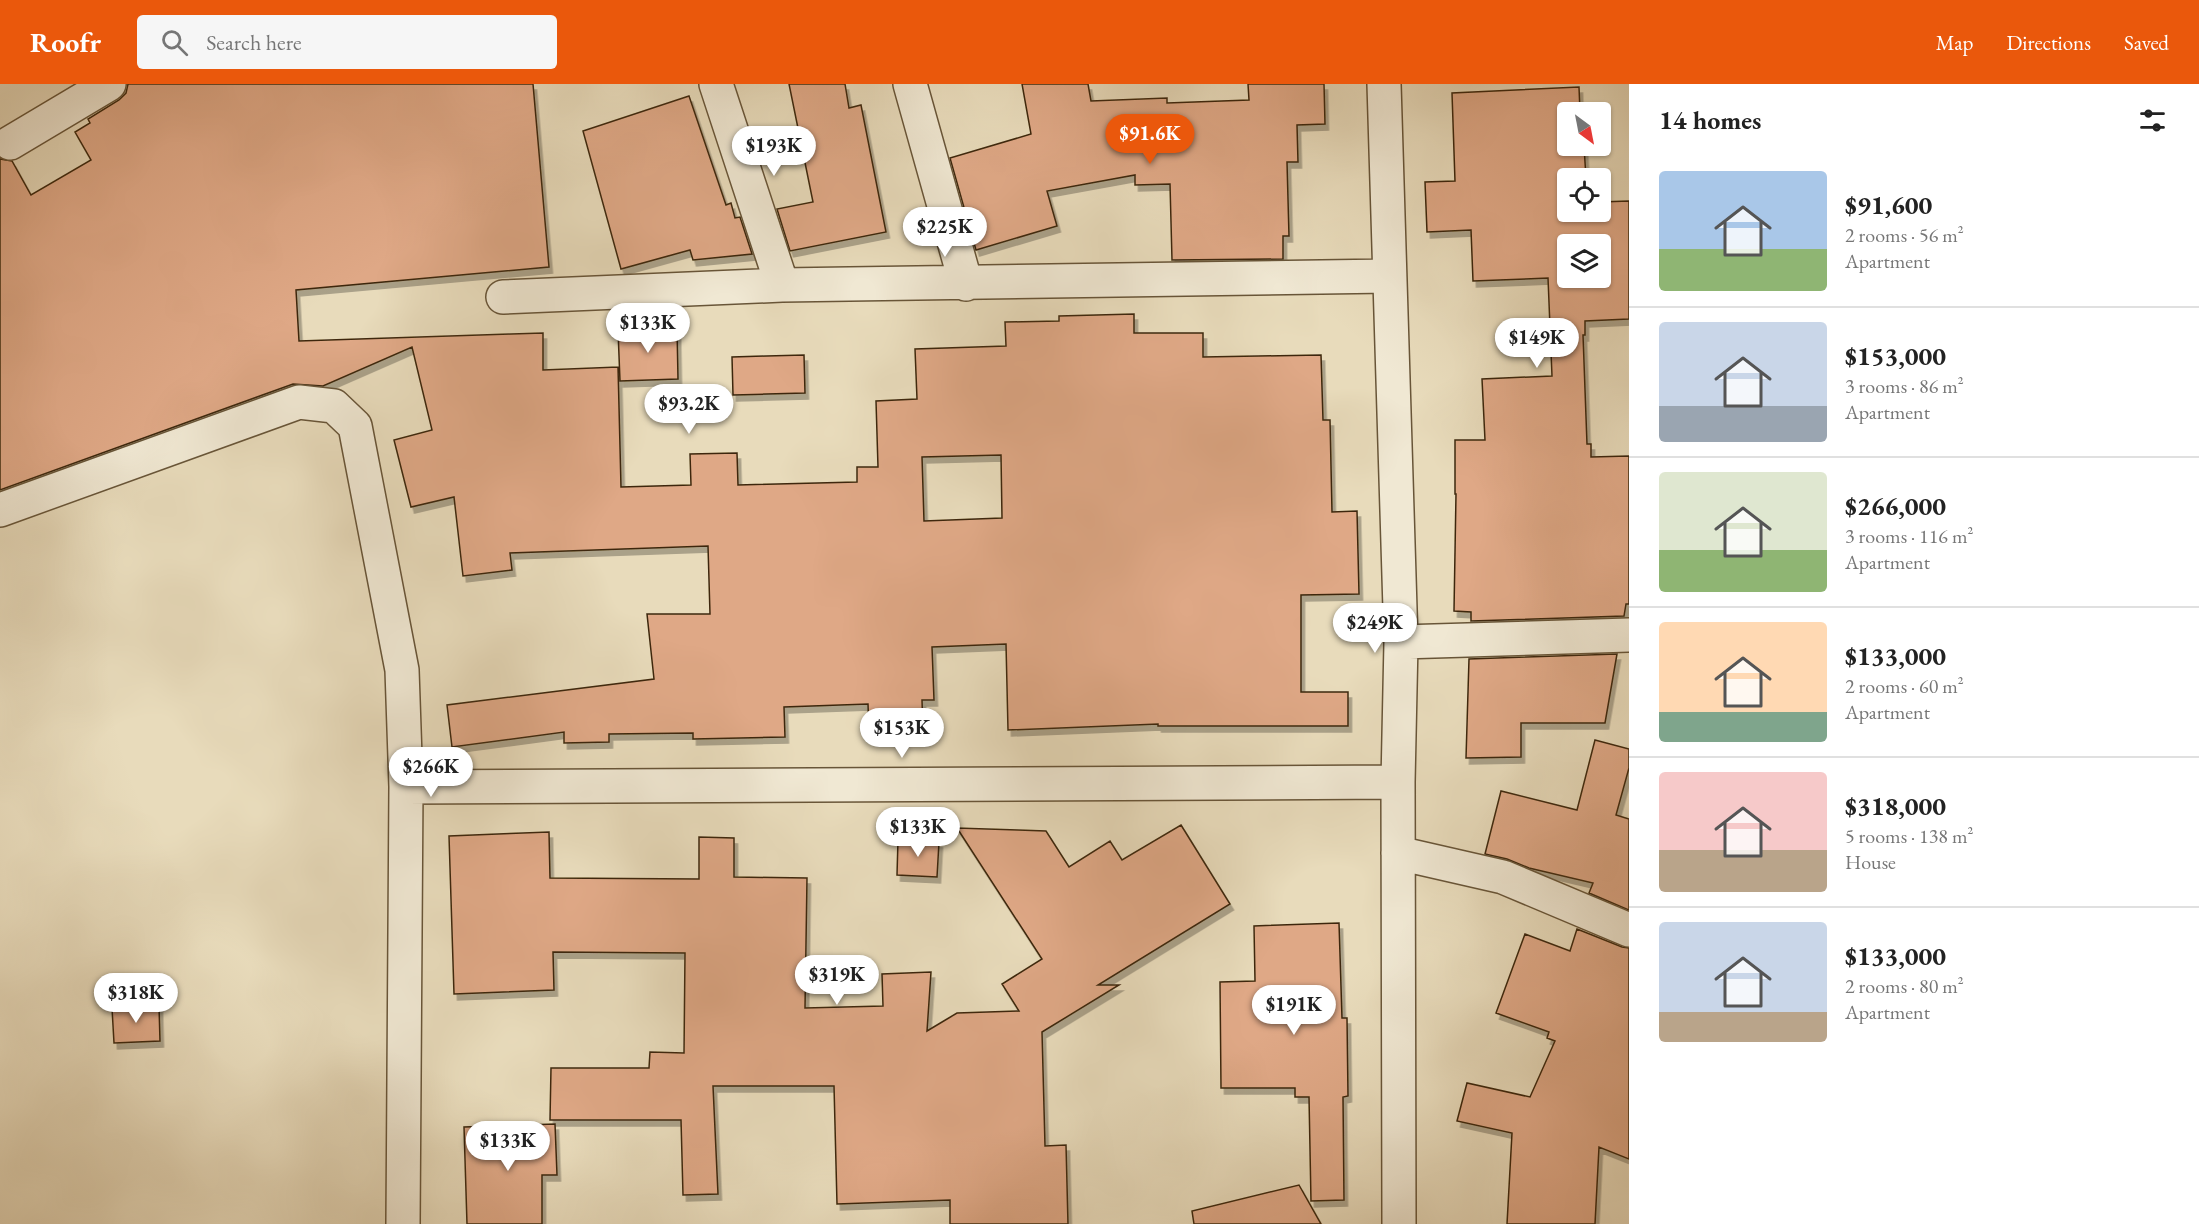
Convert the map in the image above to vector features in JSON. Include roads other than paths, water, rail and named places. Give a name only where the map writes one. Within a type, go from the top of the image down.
[{"type":"street","points":[[10,143],[109,84]]},
{"type":"street","points":[[716,84],[782,285]]},
{"type":"street","points":[[910,84],[966,284]]},
{"type":"street","points":[[1384,84],[1401,642],[1398,782],[1399,1224]]},
{"type":"street","points":[[503,297],[782,285],[1389,276]]},
{"type":"street","points":[[0,510],[299,402],[334,406],[355,426],[402,670],[406,787],[403,1224]]},
{"type":"street","points":[[1401,642],[1629,635]]},
{"type":"street","points":[[406,787],[1398,782]]},
{"type":"street","points":[[1398,853],[1503,877],[1629,930]]}]
